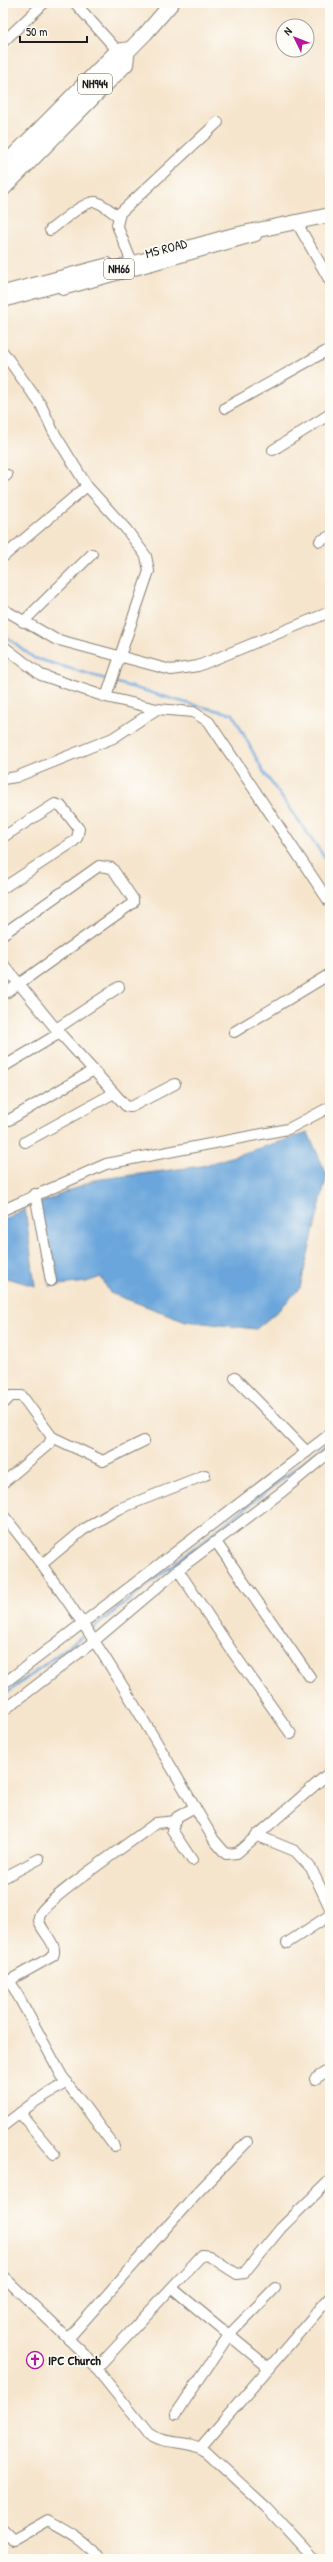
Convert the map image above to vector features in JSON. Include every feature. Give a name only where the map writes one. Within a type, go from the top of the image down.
[{"type":"highway","name":"NH944","points":[[3,178],[61,121],[161,3]]},
{"type":"highway","name":"NH944","points":[[123,48],[146,33],[172,3]]},
{"type":"highway","name":"NH66","points":[[3,300],[234,236],[290,225],[330,215]]},
{"type":"street","points":[[3,42],[44,3]]},
{"type":"street","points":[[3,192],[128,65],[123,48],[75,3]]},
{"type":"street","points":[[3,163],[123,48]]},
{"type":"street","points":[[130,258],[117,225],[118,216],[218,122]]},
{"type":"street","points":[[50,230],[83,205],[92,202],[98,202],[118,216]]},
{"type":"street","points":[[3,306],[156,265],[290,225],[330,281]]},
{"type":"street","name":"MS ROAD","points":[[3,290],[237,229],[290,225]]},
{"type":"street","points":[[225,408],[330,349]]},
{"type":"street","points":[[3,352],[41,405],[53,430],[87,486],[126,529],[149,561],[149,571],[106,697]]},
{"type":"street","points":[[273,450],[330,414]]},
{"type":"street","points":[[3,557],[87,486]]},
{"type":"street","points":[[320,541],[330,536]]},
{"type":"street","points":[[23,622],[92,554]]},
{"type":"street","points":[[3,609],[23,622],[55,639],[171,670],[185,669],[330,612]]},
{"type":"street","points":[[3,646],[41,675],[106,697],[157,709],[193,712],[209,722],[330,903]]},
{"type":"street","points":[[3,779],[16,777],[113,738],[157,709]]},
{"type":"street","points":[[3,837],[55,804],[61,806],[79,829],[79,833],[73,842],[3,888]]},
{"type":"street","points":[[3,934],[99,866],[107,866],[112,868],[133,899],[132,903],[3,995]]},
{"type":"street","points":[[3,964],[58,1031],[92,1071],[114,1093],[122,1104],[131,1107],[174,1084]]},
{"type":"street","points":[[234,1032],[330,974]]},
{"type":"street","points":[[3,1067],[58,1031],[119,987]]},
{"type":"street","points":[[9,1120],[92,1071]]},
{"type":"street","points":[[25,1142],[114,1093]]},
{"type":"street","points":[[3,1210],[35,1194],[106,1164],[288,1129],[330,1107]]},
{"type":"street","points":[[35,1194],[51,1282]]},
{"type":"street","points":[[235,1378],[307,1452]]},
{"type":"street","points":[[3,1404],[11,1396],[22,1396],[52,1437],[103,1461],[144,1441]]},
{"type":"street","points":[[3,1684],[330,1434]]},
{"type":"street","points":[[3,1483],[48,1444],[52,1437]]},
{"type":"street","points":[[3,1712],[93,1642],[178,1570],[330,1453]]},
{"type":"street","points":[[41,1565],[84,1530],[116,1510],[205,1476]]},
{"type":"street","points":[[3,1515],[41,1565],[93,1642],[214,1840],[226,1854],[237,1853],[330,1772]]},
{"type":"street","points":[[216,1542],[310,1677]]},
{"type":"street","points":[[178,1570],[232,1651],[291,1734]]},
{"type":"street","points":[[192,1860],[172,1830],[177,1817],[195,1808]]},
{"type":"street","points":[[114,2146],[66,2082],[6,1983],[48,1959],[55,1952],[39,1920],[41,1912],[61,1894],[156,1823],[176,1821]]},
{"type":"street","points":[[256,1835],[295,1851],[311,1868],[330,1908]]},
{"type":"street","points":[[3,1878],[39,1859]]},
{"type":"street","points":[[287,1943],[330,1915]]},
{"type":"street","points":[[315,2079],[330,2069]]},
{"type":"street","points":[[3,2126],[66,2082]]},
{"type":"street","points":[[20,2113],[54,2154]]},
{"type":"street","points":[[68,2339],[196,2194],[247,2142]]},
{"type":"street","points":[[96,2369],[205,2254],[237,2274],[244,2273],[281,2228],[330,2180]]},
{"type":"street","points":[[3,2276],[68,2339],[96,2369],[148,2433],[157,2440],[179,2441],[200,2448],[220,2462],[263,2504],[314,2559]]},
{"type":"street","points":[[172,2288],[269,2368]]},
{"type":"street","points":[[176,2414],[230,2335],[274,2288]]},
{"type":"street","points":[[200,2448],[330,2297]]},
{"type":"street","points":[[3,2530],[13,2540],[48,2520],[72,2533],[90,2547],[98,2559]]},
{"type":"water","points":[[308,1133],[327,1175],[300,1288],[279,1310],[256,1329],[186,1321],[110,1293],[101,1277],[86,1282],[50,1286],[38,1204],[94,1180],[202,1166]]},
{"type":"water","points":[[25,1208],[35,1286],[3,1277],[3,1220]]},
{"type":"waterway","points":[[3,634],[34,658],[109,680]]},
{"type":"waterway","points":[[114,682],[190,704],[233,714],[263,771],[330,865]]},
{"type":"waterway","points":[[93,1628],[330,1441]]},
{"type":"waterway","points":[[3,1696],[81,1637]]},
{"type":"place","name":"IPC Church","points":[[35,2360]]}]
